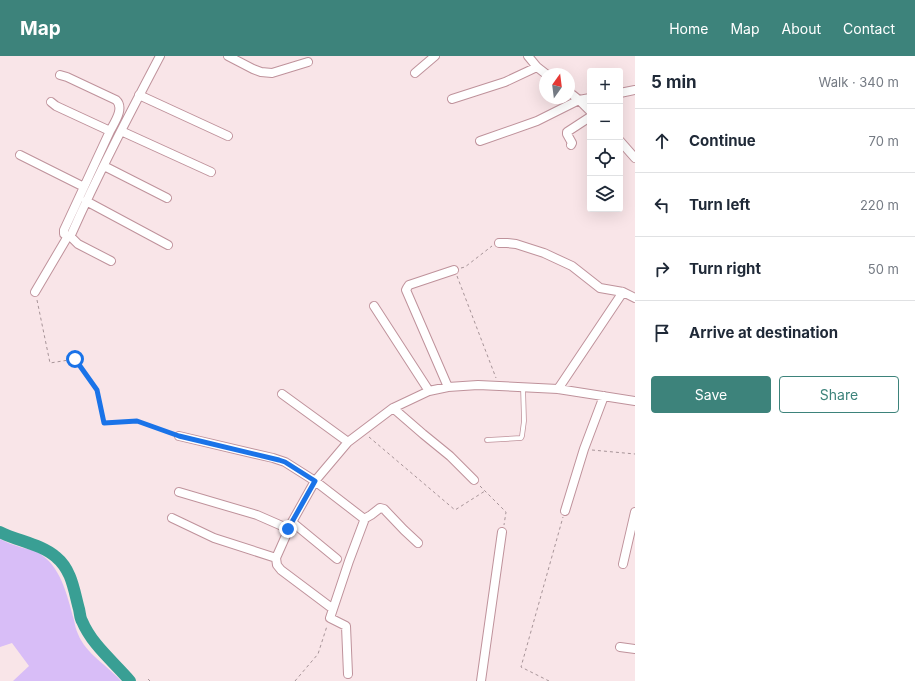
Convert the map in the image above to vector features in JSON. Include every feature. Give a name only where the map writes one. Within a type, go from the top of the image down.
[{"type":"street","points":[[35,292],[69,236],[160,56]]},
{"type":"street","points":[[228,56],[253,69],[261,72],[272,73],[308,62]]},
{"type":"street","points":[[415,73],[435,56]]},
{"type":"street","points":[[452,98],[505,82],[537,67],[528,56]]},
{"type":"street","points":[[60,75],[120,103],[120,108],[110,131],[64,230],[64,234],[69,236],[78,244],[111,261]]},
{"type":"street","points":[[623,92],[635,90]]},
{"type":"street","points":[[139,95],[228,136]]},
{"type":"street","points":[[575,97],[587,108]]},
{"type":"street","points":[[480,141],[537,121],[579,100],[587,99]]},
{"type":"street","points":[[51,102],[56,106],[110,131]]},
{"type":"street","points":[[571,145],[572,143],[567,132],[587,119]]},
{"type":"street","points":[[121,131],[211,172]]},
{"type":"street","points":[[623,144],[635,158]]},
{"type":"street","points":[[20,155],[84,187]]},
{"type":"street","points":[[104,166],[167,198]]},
{"type":"street","points":[[86,201],[168,245]]},
{"type":"street","points":[[499,243],[516,244],[544,253],[572,266],[600,288],[623,292],[635,298]]},
{"type":"street","points":[[448,387],[406,290],[409,286],[454,270]]},
{"type":"street","points":[[558,389],[623,292]]},
{"type":"street","points":[[374,306],[429,391]]},
{"type":"street","points":[[333,609],[279,568],[276,558],[290,525],[315,481],[348,442],[394,408],[429,391],[448,387],[478,385],[558,389],[634,399]]},
{"type":"street","points":[[282,394],[348,442]]},
{"type":"street","points":[[565,511],[584,449],[604,396]]},
{"type":"street","points":[[394,408],[450,456],[474,480]]},
{"type":"street","points":[[179,436],[285,462],[315,481],[364,519]]},
{"type":"street","points":[[180,492],[290,525],[337,559]]},
{"type":"street","points":[[348,674],[346,627],[345,625],[330,618],[364,519],[380,508],[384,509],[418,543]]},
{"type":"street","points":[[623,564],[635,513]]},
{"type":"street","points":[[172,518],[214,538],[276,558]]},
{"type":"street","points":[[481,681],[502,532]]},
{"type":"street","points":[[620,647],[635,649]]},
{"type":"lane","points":[[487,440],[521,438],[524,421],[523,387]]},
{"type":"path","points":[[499,243],[491,247],[465,267],[454,270],[499,386]]},
{"type":"path","points":[[35,292],[50,363],[75,359],[97,390],[104,423],[137,421],[179,436]]},
{"type":"path","points":[[362,431],[456,510],[485,491]]},
{"type":"path","points":[[584,449],[635,454]]},
{"type":"path","points":[[474,480],[506,512],[502,532]]},
{"type":"path","points":[[549,681],[521,667],[565,511]]},
{"type":"path","points":[[295,681],[318,654],[330,618]]},
{"type":"shaded area","points":[[0,539],[35,551],[52,565],[66,591],[77,632],[86,648],[121,681],[13,681],[29,666],[12,643],[0,647]]},
{"type":"waterway","points":[[0,532],[43,549],[61,562],[66,568],[72,581],[81,618],[86,630],[97,646],[130,681]]},
{"type":"route","points":[[75,359],[97,390],[104,423],[137,421],[179,436],[279,460],[285,462],[315,481],[288,529]]}]
